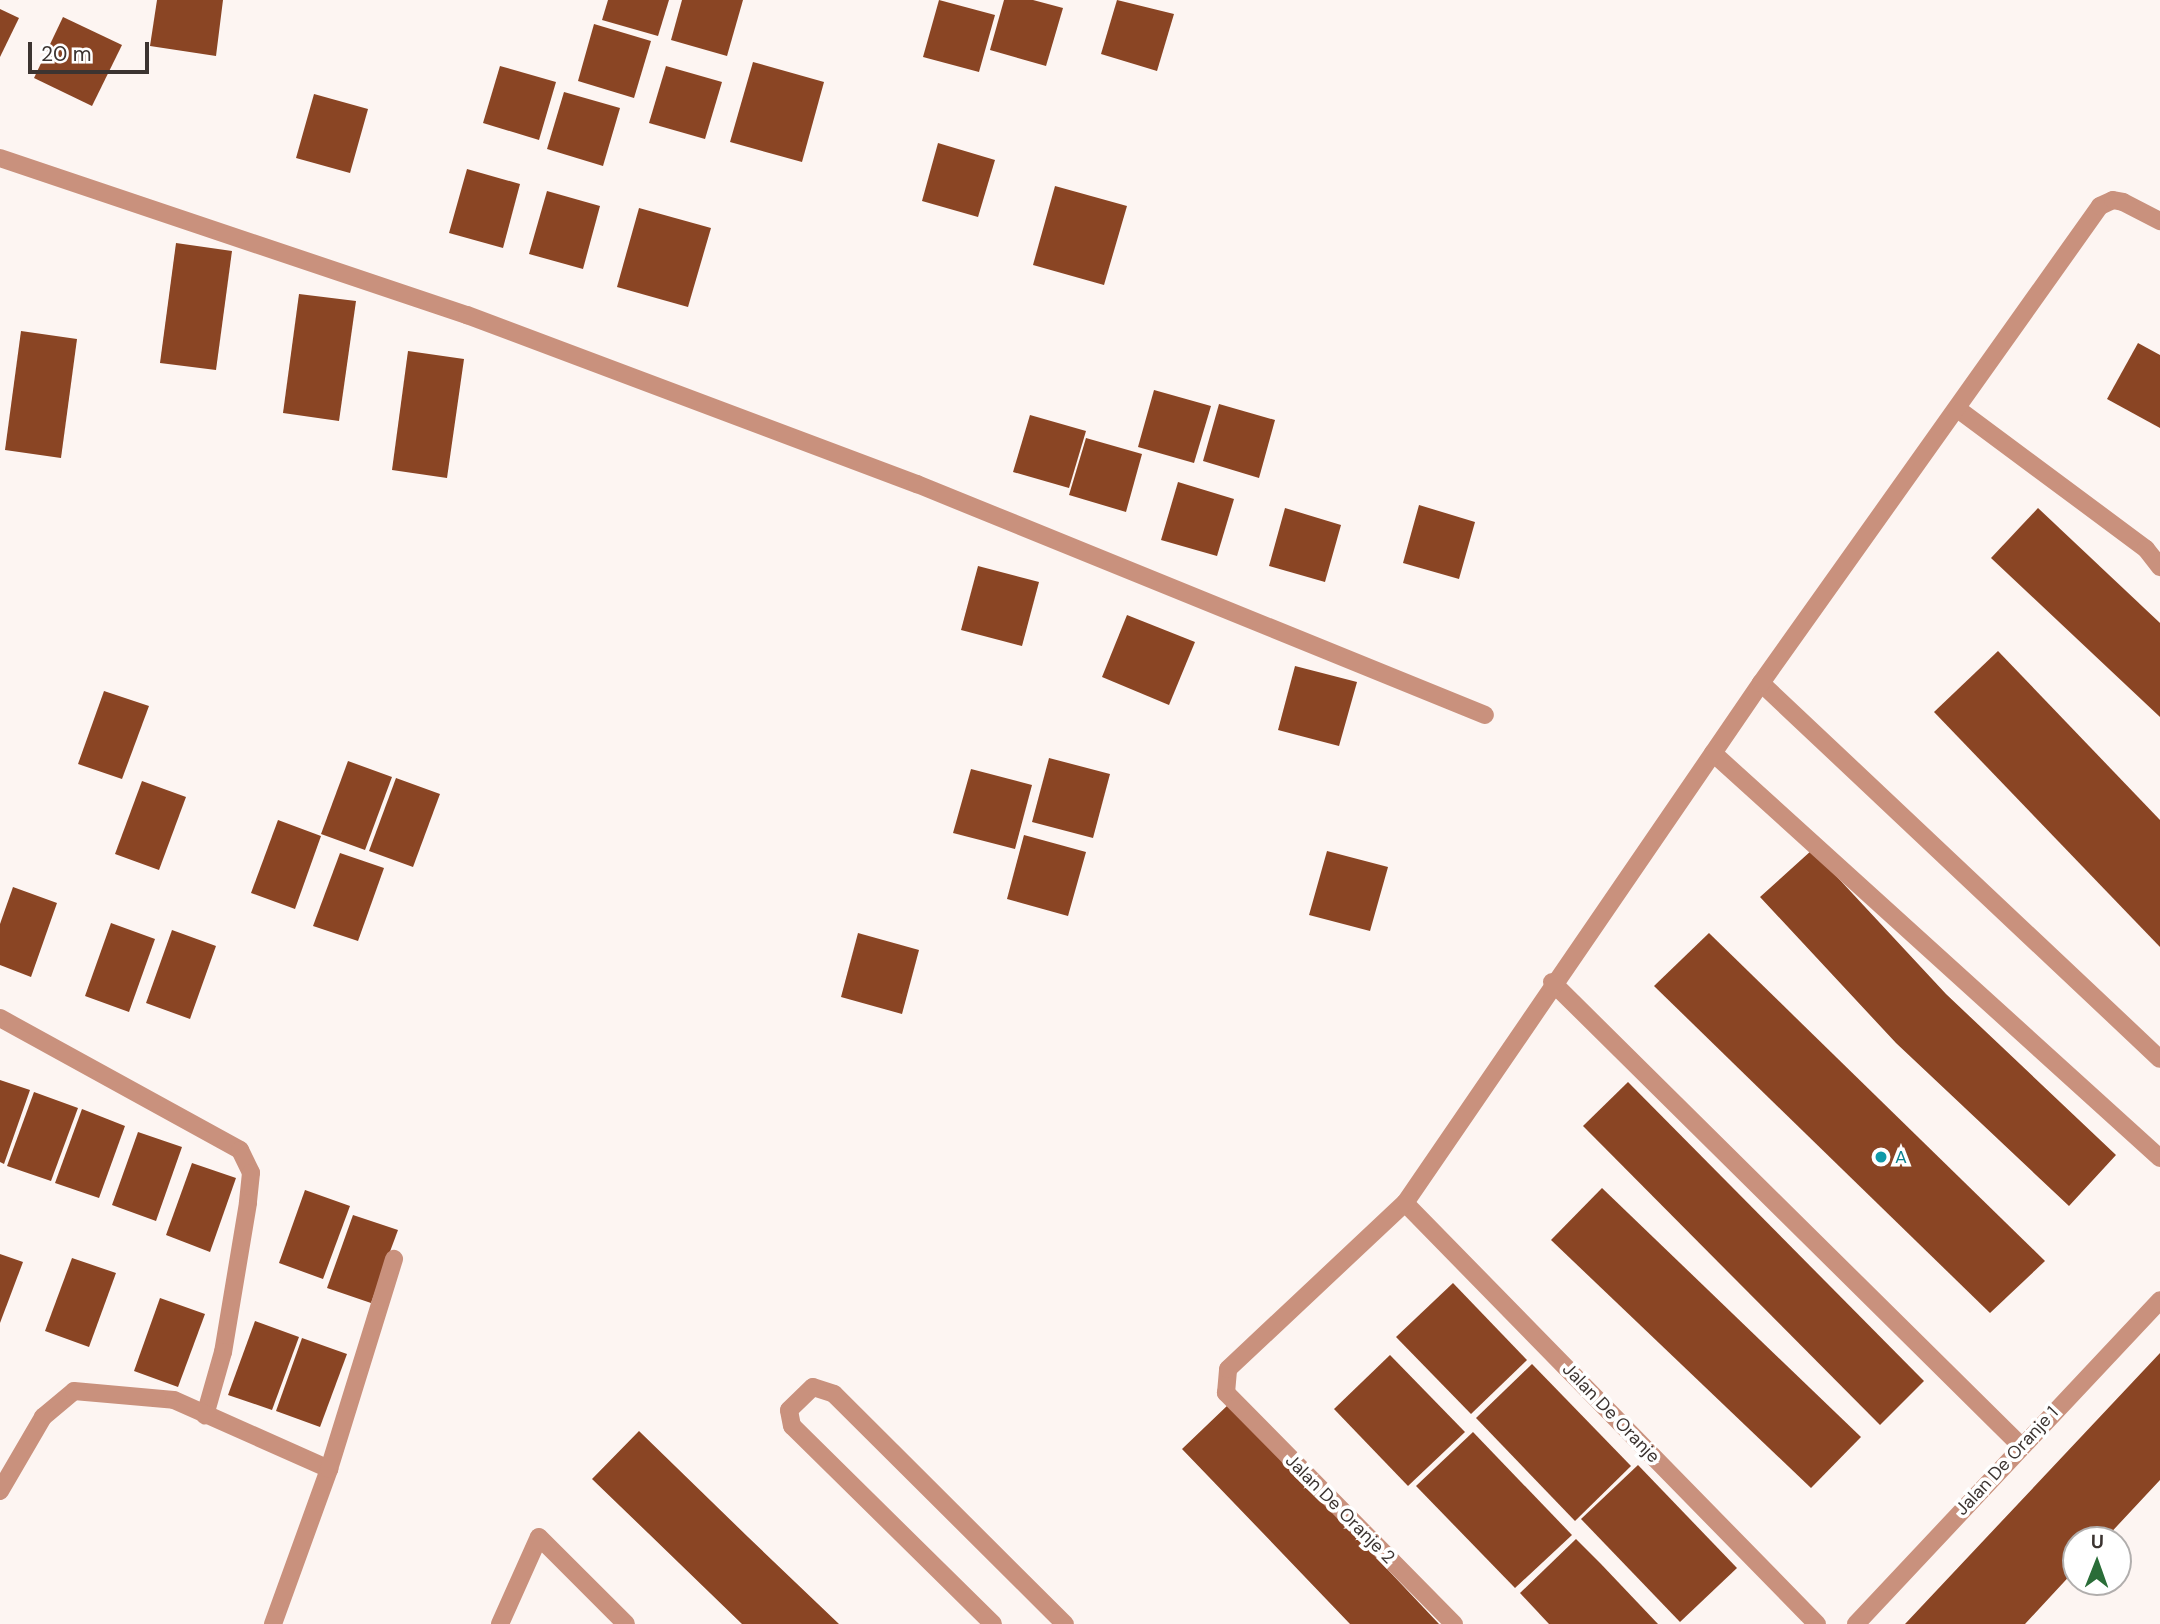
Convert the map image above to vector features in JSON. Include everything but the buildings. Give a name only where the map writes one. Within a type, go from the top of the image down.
[{"type":"street","points":[[0,158],[467,315],[904,479],[1485,715]]},
{"type":"street","points":[[1405,1203],[1552,982],[1761,683],[1959,410],[2100,206],[2113,200],[2123,202],[2160,220]]},
{"type":"street","points":[[1959,410],[2153,551],[2160,567]]},
{"type":"street","points":[[1761,683],[2160,1059]]},
{"type":"street","points":[[1713,753],[2160,1158]]},
{"type":"street","points":[[1552,982],[2020,1445]]},
{"type":"street","points":[[0,1018],[240,1150],[251,1173],[248,1203],[223,1352],[205,1415]]},
{"type":"street","name":"Jalan De Oranje 2","points":[[1405,1203],[1235,1362],[1224,1380],[1226,1393],[1454,1624]]},
{"type":"street","name":"Jalan De Oranje","points":[[1405,1203],[1816,1624]]},
{"type":"street","points":[[273,1624],[328,1469],[394,1259]]},
{"type":"street","name":"Jalan De Oranje 1","points":[[1856,1624],[2020,1445],[2160,1300]]},
{"type":"street","points":[[993,1624],[792,1426],[789,1410],[813,1387],[834,1394],[1065,1624]]},
{"type":"street","points":[[0,1491],[43,1417],[74,1391],[174,1400],[328,1469]]},
{"type":"street","points":[[500,1624],[539,1536],[626,1624]]},
{"type":"place","name":"A","points":[[1881,1157]]}]
